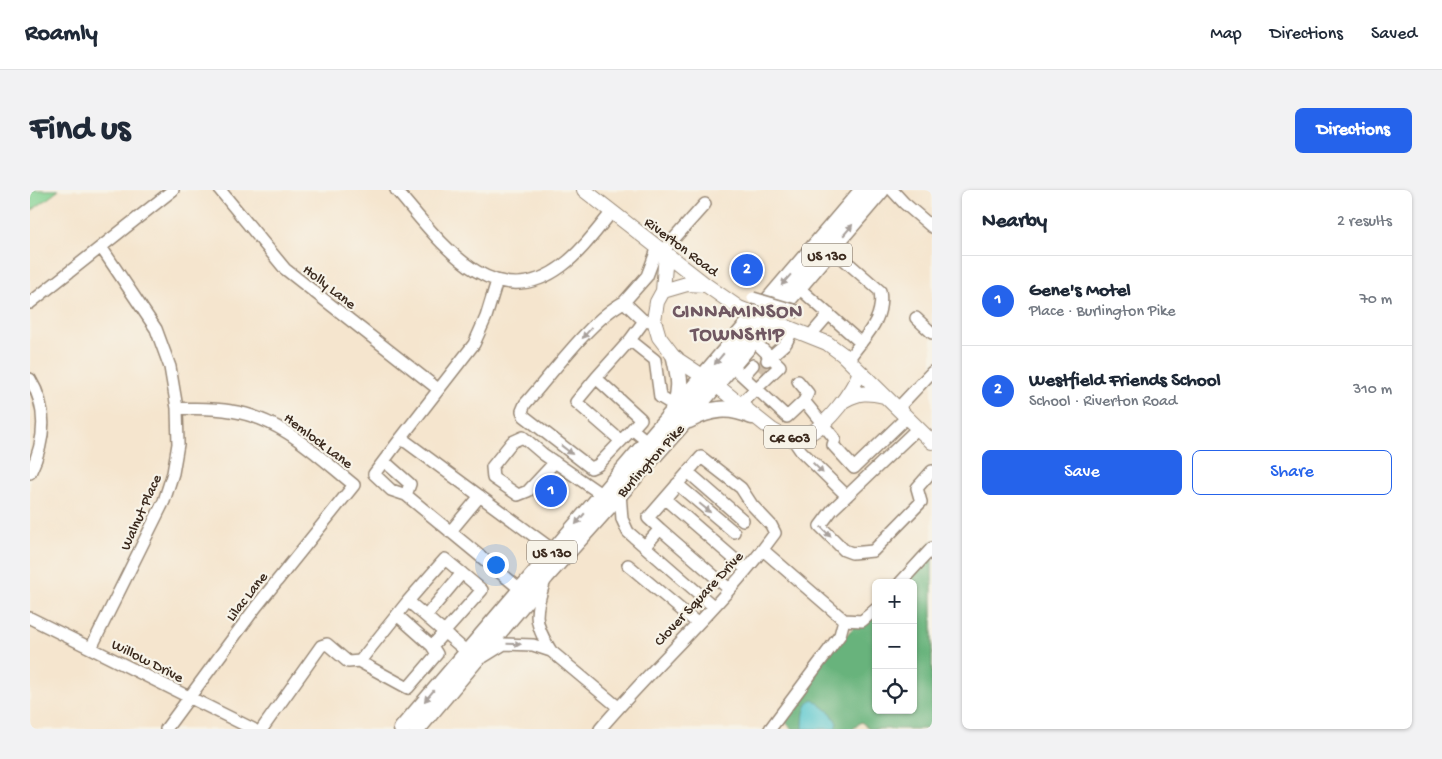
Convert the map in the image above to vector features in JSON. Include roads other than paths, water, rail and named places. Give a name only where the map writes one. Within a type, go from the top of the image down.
[{"type":"highway","name":"Burlington Pike","points":[[710,381],[741,374],[764,353],[771,320],[881,190]]},
{"type":"highway","name":"Burlington Pike","points":[[402,729],[546,576],[620,493],[678,418],[710,381],[756,315],[856,193]]},
{"type":"highway","points":[[670,352],[681,382],[678,418],[717,408],[740,411],[752,416]]},
{"type":"highway","name":"Burlington Pike","points":[[417,729],[520,589],[648,442],[678,418]]},
{"type":"main road","name":"Riverton Road","points":[[584,190],[706,286],[738,308],[827,343],[848,360],[932,442]]},
{"type":"main road","points":[[662,251],[663,291],[649,321],[670,352]]},
{"type":"main road","points":[[663,291],[687,284],[706,286]]},
{"type":"main road","name":"CR 603","points":[[670,352],[710,381],[752,416],[782,436],[792,438],[808,434],[845,400],[858,393],[869,392],[884,396]]},
{"type":"main road","points":[[845,400],[860,372]]},
{"type":"street","points":[[30,303],[173,190]]},
{"type":"street","name":"Holly Lane","points":[[220,190],[285,269],[438,389]]},
{"type":"street","points":[[396,190],[446,247],[466,266],[477,273],[497,280],[517,282],[536,280],[561,267],[575,256],[612,213]]},
{"type":"street","points":[[892,190],[932,227]]},
{"type":"street","points":[[596,378],[641,419],[598,465],[591,468],[524,416],[522,411],[525,404],[592,327],[610,310],[624,302],[647,276],[662,251],[705,204]]},
{"type":"street","name":"Walnut Place","points":[[91,648],[164,501],[173,472],[178,444],[177,408],[170,367],[156,329],[101,247]]},
{"type":"street","points":[[832,249],[880,291],[881,311],[848,360]]},
{"type":"street","points":[[497,280],[486,317],[474,344],[374,474],[391,490],[406,495],[520,589]]},
{"type":"street","points":[[800,288],[861,342]]},
{"type":"street","points":[[753,298],[800,312]]},
{"type":"street","points":[[621,441],[576,402],[649,321],[624,302]]},
{"type":"street","points":[[810,336],[829,314]]},
{"type":"street","points":[[916,318],[932,333]]},
{"type":"street","points":[[739,405],[780,366],[764,353],[786,343],[793,329]]},
{"type":"street","points":[[630,340],[655,360],[660,397],[670,403],[678,418]]},
{"type":"street","points":[[655,360],[670,352]]},
{"type":"street","points":[[756,367],[741,374],[787,417],[804,401],[808,393],[798,381]]},
{"type":"street","points":[[804,401],[835,439],[833,446],[854,468],[902,412],[932,372]]},
{"type":"street","points":[[30,379],[43,412],[43,430],[42,444],[30,473]]},
{"type":"street","name":"Hemlock Lane","points":[[177,408],[231,411],[257,417],[275,424],[292,435],[354,485]]},
{"type":"street","points":[[918,428],[847,496],[820,526],[844,550],[852,553],[873,551],[921,502],[917,488],[932,471]]},
{"type":"street","points":[[632,429],[648,442]]},
{"type":"street","points":[[555,462],[528,492],[518,495],[493,478],[492,467],[512,442],[523,437],[601,494]]},
{"type":"street","points":[[402,438],[553,550]]},
{"type":"street","points":[[792,438],[801,451],[847,496]]},
{"type":"street","points":[[729,589],[648,518],[701,457],[741,488],[755,508],[774,529],[775,533],[763,550]]},
{"type":"street","points":[[384,461],[410,484],[406,495]]},
{"type":"street","points":[[688,472],[743,520]]},
{"type":"street","points":[[677,484],[734,532]]},
{"type":"street","name":"Lilac Lane","points":[[166,729],[256,607],[354,485]]},
{"type":"street","points":[[620,493],[622,519],[628,532],[713,606]]},
{"type":"street","points":[[450,532],[480,496]]},
{"type":"street","points":[[665,499],[722,546],[746,569]]},
{"type":"street","points":[[722,546],[755,508]]},
{"type":"street","points":[[645,546],[660,529]]},
{"type":"street","points":[[904,579],[932,548]]},
{"type":"street","name":"Clover Square Drive","points":[[600,729],[618,707],[763,550],[844,620]]},
{"type":"street","points":[[360,661],[408,601],[445,559],[482,590],[432,646]]},
{"type":"street","points":[[628,565],[697,623]]},
{"type":"street","points":[[426,616],[462,573]]},
{"type":"street","points":[[546,576],[536,611],[540,633],[551,651]]},
{"type":"street","points":[[408,601],[469,658],[504,644],[533,644],[551,651],[618,707]]},
{"type":"street","points":[[770,729],[840,635],[844,620],[862,621],[872,612]]},
{"type":"street","points":[[262,729],[321,646],[326,644],[348,662],[360,661],[408,688],[437,654],[432,646],[397,615]]},
{"type":"street","name":"Willow Drive","points":[[30,618],[253,729]]},
{"type":"water","points":[[813,699],[831,713],[837,723],[835,729],[803,729],[805,708]]},
{"type":"tunnel","points":[[758,370],[767,360]]},
{"type":"place","name":"Westfield Friends School","points":[[747,270]]},
{"type":"place","name":"Gene's Motel","points":[[551,491]]},
{"type":"district","name":"CINNAMINSON TOWNSHIP","points":[[738,322]]}]
